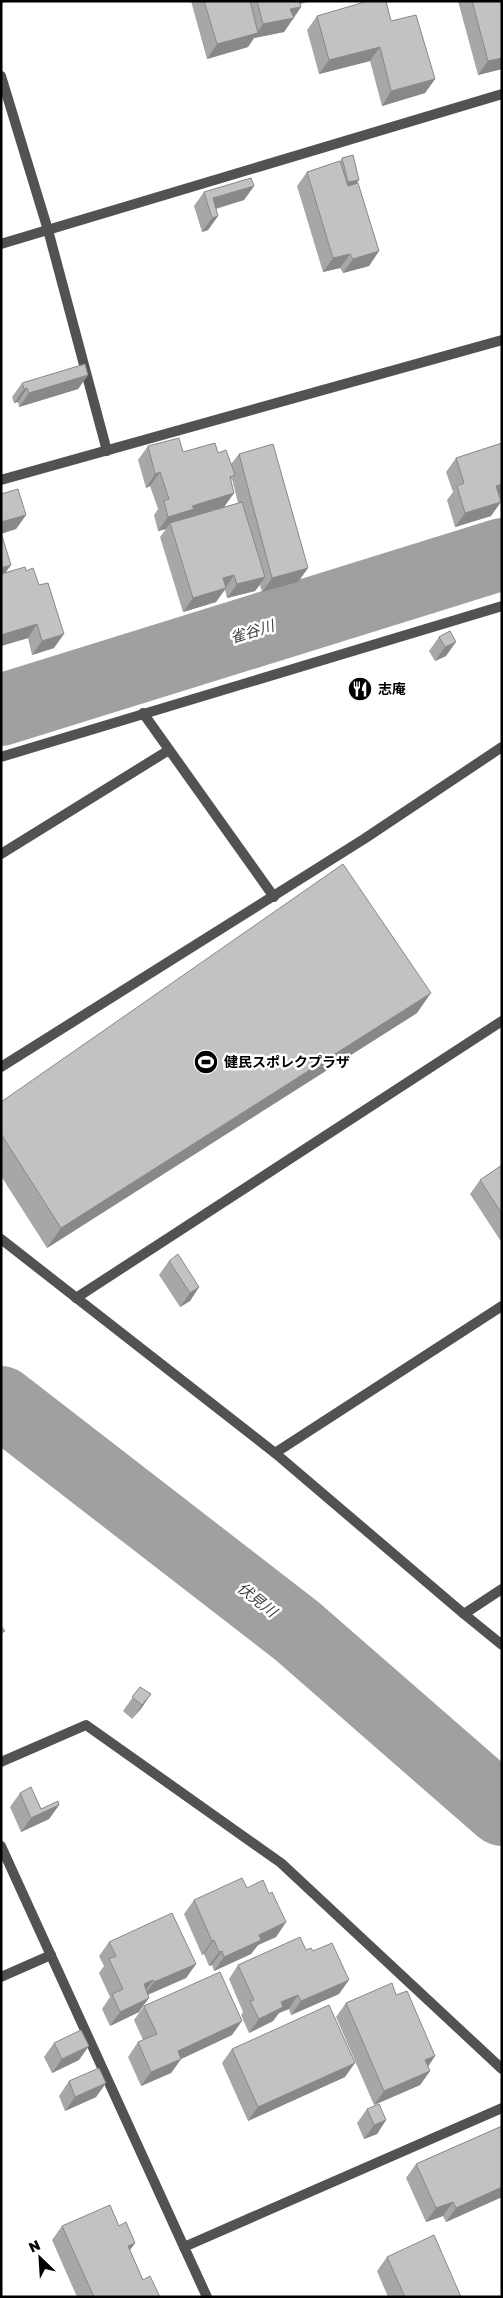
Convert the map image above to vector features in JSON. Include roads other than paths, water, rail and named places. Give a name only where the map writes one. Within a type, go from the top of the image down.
[{"type":"street","points":[[1,76],[48,230],[107,451]]},
{"type":"street","points":[[1,244],[502,94]]},
{"type":"street","points":[[1,480],[502,340]]},
{"type":"street","points":[[1,757],[502,606]]},
{"type":"street","points":[[143,713],[274,897]]},
{"type":"street","points":[[1,1067],[274,897],[502,747]]},
{"type":"street","points":[[1,854],[169,750]]},
{"type":"street","points":[[76,1298],[502,1021]]},
{"type":"street","points":[[1,1239],[275,1453],[502,1645]]},
{"type":"street","points":[[275,1453],[502,1306]]},
{"type":"street","points":[[464,1614],[502,1589]]},
{"type":"street","points":[[1,1762],[86,1725],[281,1863],[502,2069]]},
{"type":"street","points":[[1,1846],[207,2297]]},
{"type":"street","points":[[1,1977],[51,1955]]},
{"type":"street","points":[[184,2247],[502,2108]]},
{"type":"waterway","name":"雀谷川","points":[[1,710],[502,554]]},
{"type":"waterway","name":"伏見川","points":[[1,1402],[297,1631],[502,1810]]},
{"type":"place","name":"志庵","points":[[360,689]]},
{"type":"place","name":"健民スポレクプラザ","points":[[206,1062]]}]
